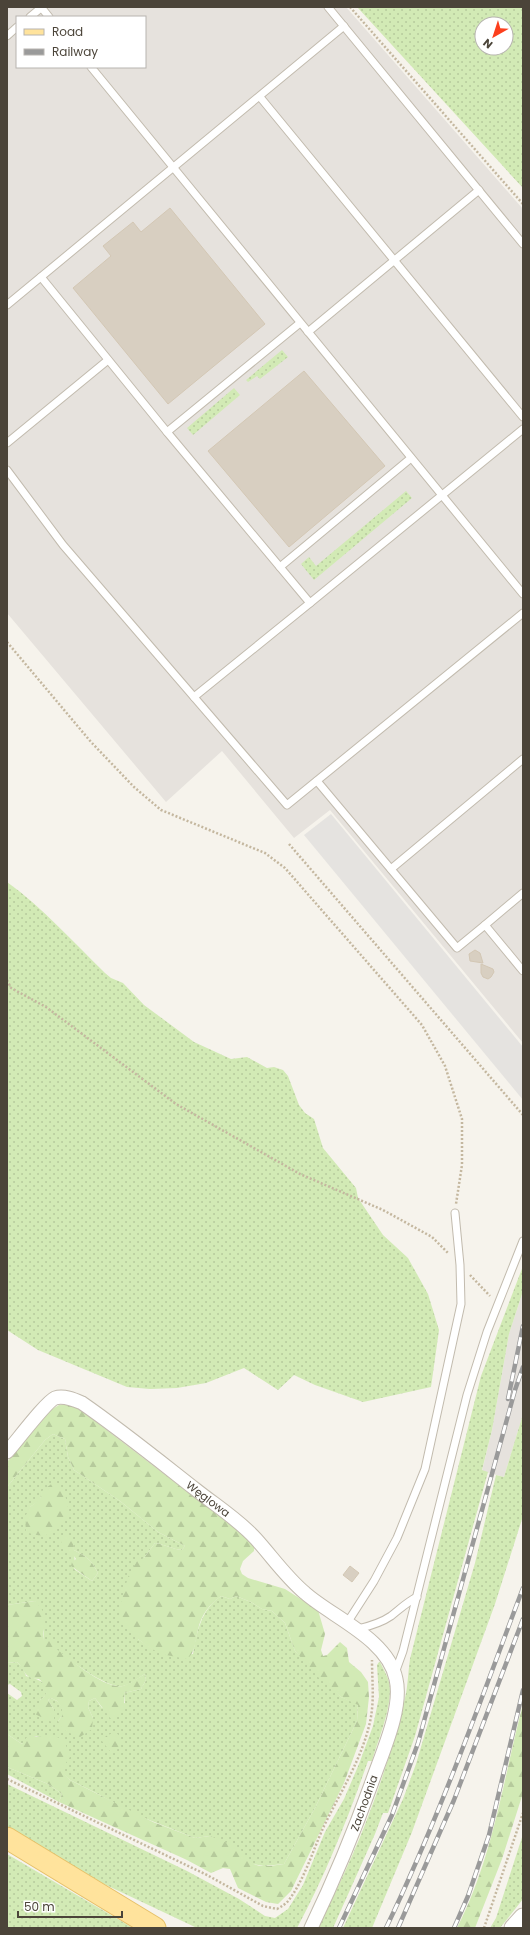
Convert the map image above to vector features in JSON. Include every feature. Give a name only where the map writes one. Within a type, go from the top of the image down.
[{"type":"main road","points":[[7,1838],[155,1928]]},
{"type":"main road","points":[[91,1888],[167,1928]]},
{"type":"street","name":"Węglowa","points":[[7,1452],[46,1406],[55,1398],[62,1397],[82,1404],[231,1517],[256,1539],[292,1582],[314,1601],[358,1629],[385,1656],[395,1674]]},
{"type":"street","name":"Zachodnia","points":[[311,1928],[342,1861],[390,1731],[397,1702],[397,1680],[395,1674]]},
{"type":"street","points":[[513,1928],[523,1917]]},
{"type":"lane","points":[[31,16],[41,7],[48,16]]},
{"type":"lane","points":[[328,7],[523,244]]},
{"type":"lane","points":[[7,305],[344,26]]},
{"type":"lane","points":[[7,36],[16,28]]},
{"type":"lane","points":[[92,68],[523,594]]},
{"type":"lane","points":[[260,97],[523,417]]},
{"type":"lane","points":[[308,332],[478,190]]},
{"type":"lane","points":[[41,277],[280,568],[310,602]]},
{"type":"lane","points":[[168,432],[300,323]]},
{"type":"lane","points":[[7,443],[108,360]]},
{"type":"lane","points":[[194,697],[523,429]]},
{"type":"lane","points":[[280,568],[411,458]]},
{"type":"lane","points":[[7,470],[63,545],[287,805],[523,613]]},
{"type":"lane","points":[[391,869],[523,759]]},
{"type":"lane","points":[[317,781],[457,948],[523,893]]},
{"type":"lane","points":[[485,925],[523,971]]},
{"type":"lane","points":[[347,1622],[374,1581],[397,1538],[425,1470],[461,1304],[460,1265],[454,1213]]},
{"type":"lane","points":[[395,1674],[403,1651],[417,1597],[467,1395],[497,1304],[523,1241]]},
{"type":"lane","points":[[358,1629],[376,1624],[391,1616],[404,1603],[417,1597]]},
{"type":"path","points":[[350,7],[523,204]]},
{"type":"path","points":[[7,642],[91,742],[134,787],[161,810],[265,853],[285,868],[422,1025],[445,1066],[462,1119],[462,1165],[454,1213]]},
{"type":"path","points":[[288,844],[523,1115]]},
{"type":"path","points":[[7,980],[11,988],[46,1007],[176,1104],[300,1174],[383,1210],[432,1237],[497,1304]]},
{"type":"path","points":[[7,1779],[201,1872],[263,1906],[277,1909],[289,1900],[301,1878],[326,1823],[346,1785],[364,1742],[369,1726],[374,1697],[372,1644]]},
{"type":"path","points":[[484,1928],[523,1813]]},
{"type":"shaded area","points":[[7,7],[346,7],[523,209],[523,1043],[330,810],[294,838],[222,751],[166,802],[7,613]]},
{"type":"shaded area","points":[[331,814],[523,1047],[523,1100],[304,835]]},
{"type":"shaded area","points":[[523,1291],[523,1414],[504,1477],[482,1471],[492,1430],[509,1334]]},
{"type":"green space","points":[[357,7],[523,7],[523,188]]},
{"type":"green space","points":[[282,350],[288,357],[260,379],[257,376],[248,382],[246,380]]},
{"type":"green space","points":[[234,388],[240,395],[193,435],[187,428]]},
{"type":"green space","points":[[406,491],[412,498],[314,580],[301,564],[309,557],[316,566]]},
{"type":"green space","points":[[7,882],[45,914],[105,973],[111,978],[123,983],[144,1005],[194,1042],[231,1059],[247,1057],[267,1068],[274,1067],[283,1070],[288,1076],[299,1105],[305,1113],[314,1119],[323,1148],[356,1188],[358,1198],[383,1235],[408,1258],[428,1294],[439,1330],[431,1387],[363,1402],[315,1385],[294,1375],[278,1390],[244,1368],[206,1383],[177,1388],[150,1389],[127,1387],[38,1350],[7,1330]]},
{"type":"green space","points":[[523,1266],[523,1291],[509,1334],[492,1430],[482,1470],[488,1472],[415,1736],[388,1813],[383,1813],[333,1928],[317,1928],[345,1873],[379,1787],[389,1757],[407,1689],[410,1659],[481,1376]]},
{"type":"green space","points":[[69,1404],[78,1408],[249,1539],[254,1545],[254,1551],[243,1561],[240,1569],[242,1574],[248,1578],[285,1589],[318,1610],[325,1634],[321,1650],[323,1656],[327,1655],[340,1642],[347,1648],[349,1662],[361,1672],[368,1682],[369,1697],[366,1724],[344,1783],[291,1891],[278,1904],[266,1902],[238,1888],[230,1869],[223,1868],[211,1873],[187,1860],[59,1802],[62,1794],[48,1784],[7,1767],[7,1734],[22,1744],[27,1737],[43,1737],[52,1735],[64,1740],[70,1757],[61,1770],[70,1780],[153,1822],[195,1838],[210,1836],[240,1848],[252,1864],[263,1866],[284,1864],[315,1808],[357,1721],[358,1705],[341,1697],[319,1678],[295,1651],[285,1623],[272,1611],[262,1609],[251,1602],[236,1596],[230,1599],[221,1596],[206,1611],[199,1625],[194,1649],[187,1659],[161,1654],[138,1639],[121,1619],[120,1606],[128,1577],[137,1561],[144,1558],[155,1543],[182,1550],[185,1546],[158,1532],[120,1501],[74,1470],[68,1457],[65,1439],[53,1434],[45,1440],[7,1487],[7,1462],[51,1410],[59,1405]]},
{"type":"green space","points":[[523,1414],[523,1516],[495,1604],[412,1832],[372,1928],[343,1928],[403,1799],[416,1764],[475,1563],[496,1475],[504,1477]]},
{"type":"green space","points":[[53,1434],[65,1439],[68,1457],[74,1470],[120,1501],[158,1532],[185,1546],[182,1550],[155,1543],[144,1558],[138,1639],[151,1648],[163,1653],[176,1655],[193,1654],[198,1629],[204,1614],[221,1596],[230,1599],[236,1596],[251,1602],[262,1609],[272,1611],[285,1623],[295,1651],[341,1697],[358,1704],[357,1721],[315,1808],[284,1864],[264,1866],[252,1864],[210,1836],[195,1838],[134,1814],[70,1780],[60,1770],[43,1738],[36,1736],[22,1744],[7,1734],[7,1693],[17,1700],[22,1696],[21,1692],[10,1684],[7,1685],[7,1663],[17,1662],[23,1668],[26,1676],[37,1679],[45,1684],[47,1691],[40,1700],[54,1710],[48,1700],[51,1698],[57,1701],[62,1707],[62,1716],[58,1721],[93,1718],[88,1707],[89,1701],[95,1698],[102,1708],[125,1703],[124,1693],[141,1689],[146,1680],[145,1674],[123,1686],[115,1686],[105,1682],[82,1669],[43,1640],[44,1631],[35,1601],[7,1605],[7,1487],[45,1440]],"holes":[[[42,1491],[34,1535],[30,1507],[40,1500]],[[74,1550],[88,1558],[98,1573],[92,1581],[74,1569]]]},
{"type":"green space","points":[[54,1482],[64,1490],[69,1512],[57,1529],[47,1535],[35,1535],[26,1532],[25,1517],[30,1507],[40,1499],[42,1491]]},
{"type":"green space","points":[[67,1535],[72,1537],[74,1550],[88,1558],[98,1573],[92,1581],[71,1566],[72,1562],[76,1559],[61,1542],[62,1538]]},
{"type":"green space","points":[[35,1601],[43,1611],[45,1619],[43,1640],[55,1641],[55,1648],[97,1678],[115,1686],[123,1686],[145,1674],[146,1680],[141,1689],[124,1693],[123,1709],[119,1715],[111,1719],[95,1698],[89,1701],[88,1707],[93,1718],[92,1729],[80,1737],[67,1732],[60,1725],[58,1721],[62,1716],[62,1708],[57,1701],[51,1698],[48,1700],[54,1710],[54,1722],[35,1714],[36,1709],[41,1708],[40,1700],[45,1695],[47,1690],[46,1687],[39,1679],[28,1676],[17,1662],[7,1663],[7,1605]]},
{"type":"green space","points":[[379,1662],[389,1682],[390,1691],[387,1711],[381,1732],[372,1761],[368,1761],[353,1804],[327,1866],[297,1928],[197,1928],[104,1884],[7,1827],[7,1784],[187,1871],[239,1899],[265,1916],[275,1918],[288,1909],[303,1885],[325,1832],[344,1799],[359,1764],[373,1726],[379,1697],[377,1665]]},
{"type":"green space","points":[[523,1704],[523,1793],[502,1859],[475,1928],[457,1928],[480,1874],[496,1818]]},
{"type":"green space","points":[[115,1732],[121,1737],[121,1744],[116,1751],[110,1751],[102,1741],[106,1736]]},
{"type":"green space","points":[[7,1767],[48,1784],[62,1794],[59,1802],[7,1774]]},
{"type":"green space","points":[[523,1834],[523,1899],[500,1928],[490,1928],[496,1918]]},
{"type":"green space","points":[[7,1854],[133,1928],[8,1928]]},
{"type":"building","points":[[170,208],[265,324],[168,404],[73,288],[111,256],[103,246],[133,222],[141,232]]},
{"type":"building","points":[[304,371],[385,466],[289,547],[208,451]]},
{"type":"building","points":[[475,950],[480,953],[483,963],[470,961],[469,954]]},
{"type":"building","points":[[481,964],[493,969],[494,972],[488,979],[483,977],[481,973]]},
{"type":"building","points":[[350,1566],[359,1573],[352,1582],[343,1575]]},
{"type":"railway","points":[[508,1399],[523,1326]]},
{"type":"railway","points":[[339,1928],[392,1815],[418,1743],[515,1390],[523,1367]]},
{"type":"railway","points":[[386,1928],[424,1844],[441,1802],[475,1717],[523,1588]]},
{"type":"railway","points":[[398,1928],[454,1800],[523,1619]]},
{"type":"railway","points":[[454,1928],[468,1896],[489,1835],[523,1690]]}]
